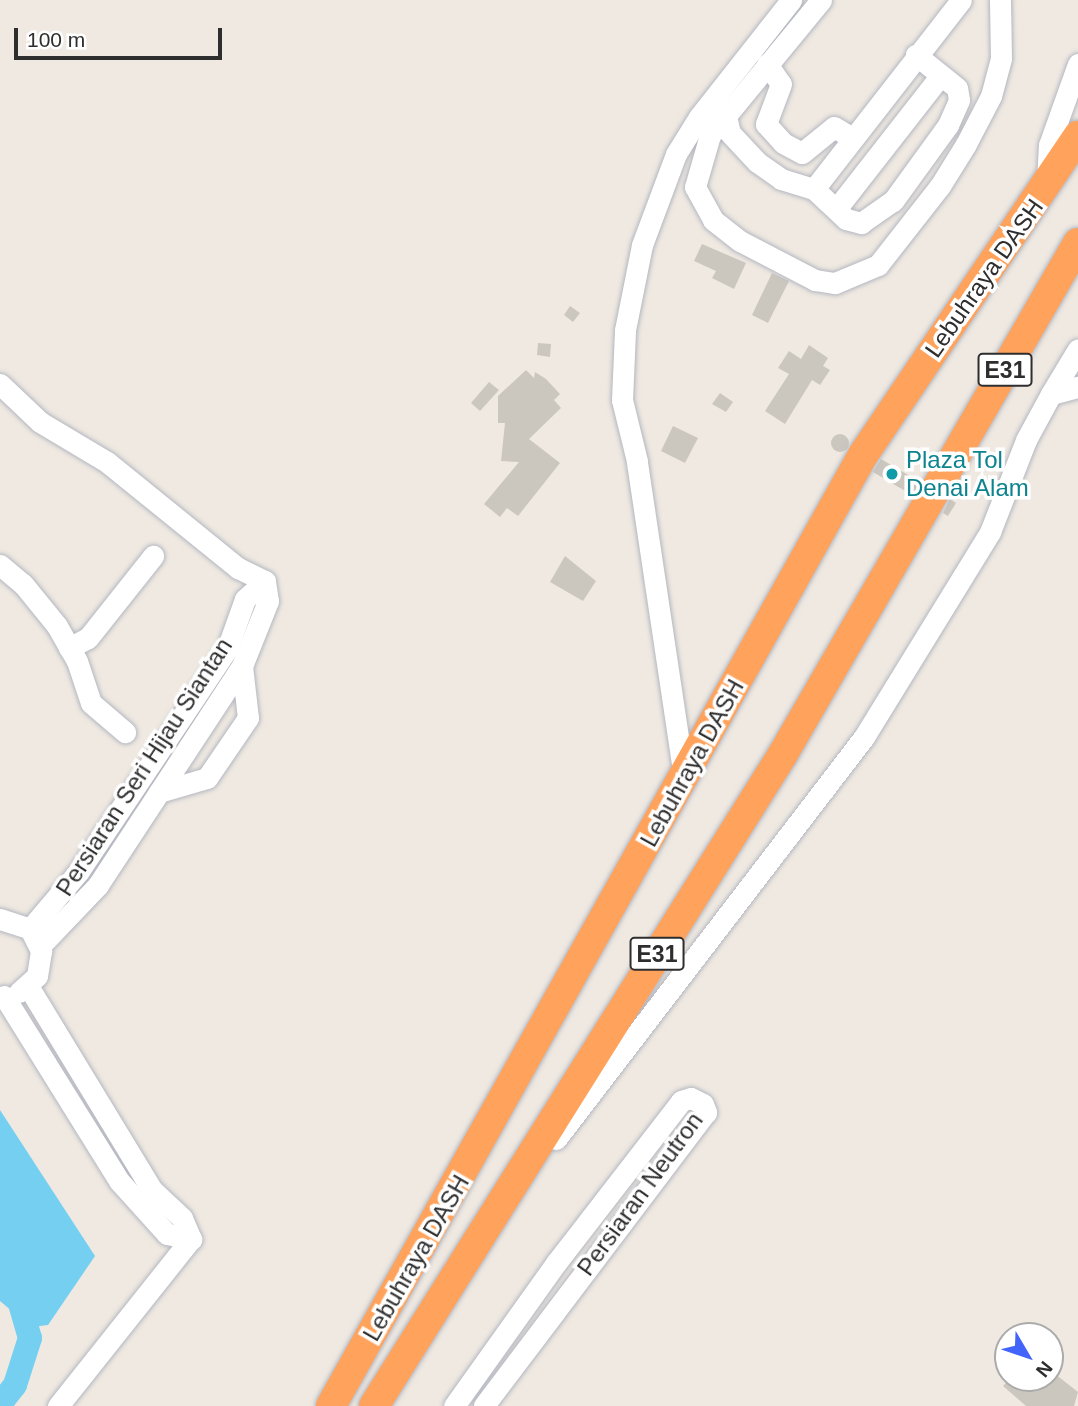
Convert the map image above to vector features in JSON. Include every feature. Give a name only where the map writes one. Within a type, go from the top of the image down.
[{"type":"highway","name":"Lebuhraya DASH","points":[[331,1406],[863,455],[1046,188],[1078,136]]},
{"type":"highway","name":"Lebuhraya DASH","points":[[374,1406],[456,1271],[783,754],[1078,243]]},
{"type":"street","points":[[791,0],[727,102],[710,135],[695,187],[713,220],[740,241],[815,280],[835,283],[858,276],[878,264],[898,243],[966,144],[991,96],[1001,58],[1000,0]]},
{"type":"street","points":[[684,777],[637,461],[622,400],[625,330],[655,202],[676,154],[767,64],[821,0]]},
{"type":"street","points":[[814,189],[961,0]]},
{"type":"street","points":[[727,102],[730,133],[757,162],[781,179],[814,189],[846,219],[861,223],[893,201],[956,108],[957,88],[916,55]]},
{"type":"street","points":[[767,64],[781,83],[766,124],[783,143],[802,153],[834,127],[852,138]]},
{"type":"street","points":[[1046,188],[1049,145],[1078,64]]},
{"type":"street","points":[[837,208],[940,76]]},
{"type":"street","points":[[456,1271],[864,737],[990,532],[1026,440],[1078,349]]},
{"type":"street","points":[[0,384],[40,422],[107,462],[238,568],[265,581]]},
{"type":"street","points":[[1051,394],[1078,387]]},
{"type":"street","points":[[69,648],[88,638],[153,556]]},
{"type":"street","points":[[0,565],[39,602],[69,648],[91,703],[125,732]]},
{"type":"street","name":"Persiaran Seri Hijau Siantan","points":[[35,937],[98,885],[242,666],[268,601],[265,581]]},
{"type":"street","name":"Persiaran Seri Hijau Siantan","points":[[35,937],[227,649],[245,599],[265,581]]},
{"type":"street","points":[[159,792],[208,778],[227,750],[251,709],[242,666]]},
{"type":"street","points":[[0,919],[19,921],[35,937],[41,964],[29,986],[2,996],[120,1182],[167,1234],[191,1239]]},
{"type":"street","points":[[29,986],[152,1190],[182,1218],[191,1239]]},
{"type":"street","name":"Persiaran Neutron","points":[[454,1406],[556,1263],[681,1101],[691,1098],[703,1104],[706,1112],[484,1406]]},
{"type":"street","points":[[58,1406],[191,1239]]},
{"type":"water","points":[[0,1110],[95,1256],[48,1325],[31,1327],[0,1301]]},
{"type":"building","points":[[702,244],[746,263],[734,289],[712,278],[716,271],[694,261]]},
{"type":"building","points":[[772,273],[789,281],[768,323],[752,315]]},
{"type":"building","points":[[570,306],[580,313],[573,322],[564,315]]},
{"type":"building","points":[[538,343],[551,344],[550,357],[537,355]]},
{"type":"building","points":[[809,345],[828,358],[823,366],[830,370],[820,385],[812,380],[785,424],[765,411],[789,374],[778,368],[789,351],[801,359]]},
{"type":"building","points":[[526,370],[534,378],[535,372],[546,379],[560,394],[554,400],[561,408],[529,439],[560,463],[518,516],[507,508],[500,517],[484,504],[519,462],[501,461],[505,423],[498,423],[498,396]]},
{"type":"building","points":[[489,382],[499,390],[480,411],[471,403]]},
{"type":"building","points":[[720,393],[733,402],[726,412],[712,404]]},
{"type":"building","points":[[673,426],[698,438],[685,463],[661,451]]},
{"type":"building","points":[[840,434],[846,437],[849,443],[846,449],[840,452],[834,449],[831,443],[834,437]]},
{"type":"building","points":[[881,459],[920,482],[912,495],[873,472]]},
{"type":"building","points":[[950,499],[956,503],[948,516],[943,513]]},
{"type":"building","points":[[565,556],[596,581],[583,601],[550,582]]},
{"type":"building","points":[[1064,1381],[1078,1392],[1074,1406],[1026,1406],[1010,1392],[1064,1392]]},
{"type":"waterway","points":[[0,1235],[30,1338],[15,1385],[0,1404]]},
{"type":"place","name":"Plaza Tol Denai Alam","points":[[892,474]]}]
